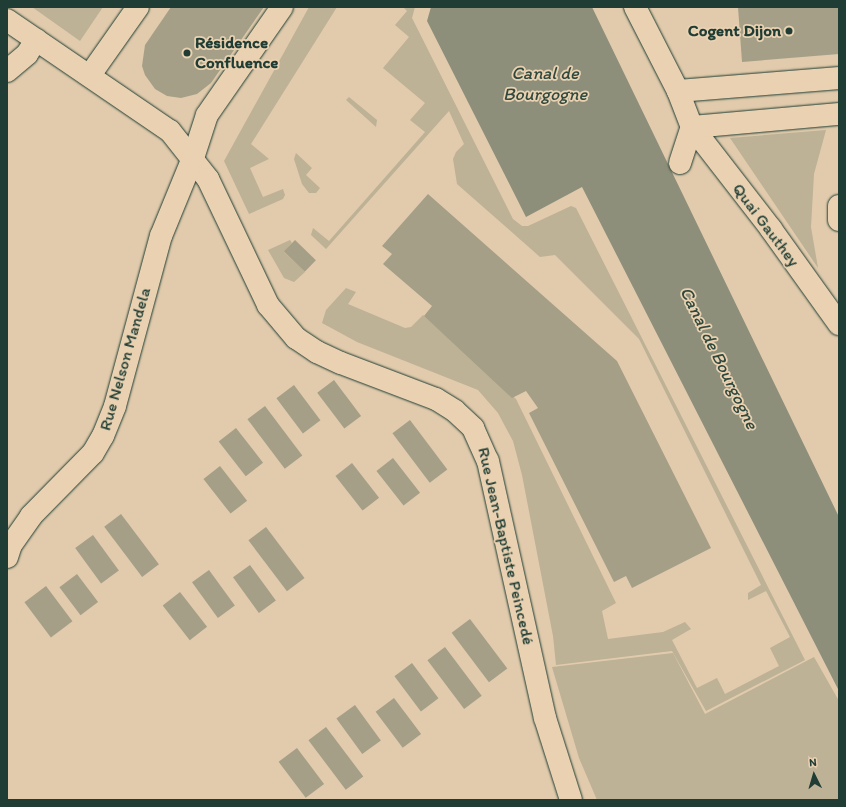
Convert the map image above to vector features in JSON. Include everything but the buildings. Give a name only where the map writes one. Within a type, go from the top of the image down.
[{"type":"street","points":[[90,75],[138,7]]},
{"type":"street","name":"Rue Nelson Mandela","points":[[7,557],[11,546],[31,516],[93,452],[103,436],[115,406],[161,236],[193,158],[207,116],[282,7]]},
{"type":"street","name":"Quai Gauthey","points":[[635,7],[678,91],[692,127],[839,324]]},
{"type":"street","name":"Rue Jean-Baptiste Peincedé","points":[[7,20],[170,130],[208,179],[259,290],[278,320],[296,338],[317,352],[341,363],[436,399],[465,420],[481,441],[494,483],[545,718],[571,800]]},
{"type":"street","points":[[7,71],[26,54],[36,40]]},
{"type":"street","points":[[678,91],[839,78]]},
{"type":"street","points":[[680,163],[692,127],[839,114]]},
{"type":"street","points":[[839,206],[839,220]]},
{"type":"shaded area","points":[[32,7],[103,7],[80,41]]},
{"type":"shaded area","points":[[309,7],[337,7],[251,144],[269,159],[250,168],[263,197],[283,189],[285,195],[283,199],[249,214],[224,161]]},
{"type":"shaded area","points":[[403,7],[415,7],[412,18],[513,219],[522,226],[528,226],[571,206],[576,208],[805,660],[706,711],[672,651],[556,665],[553,636],[522,475],[513,441],[498,413],[478,390],[357,342],[322,323],[326,310],[346,288],[356,292],[348,304],[405,328],[411,327],[423,315],[516,399],[616,603],[602,611],[608,639],[663,632],[685,622],[691,629],[672,640],[697,688],[717,678],[725,694],[779,666],[770,648],[790,637],[766,591],[748,600],[748,593],[761,585],[639,339],[555,255],[540,257],[457,184],[453,159],[456,152],[464,144],[449,111],[326,249],[311,235],[313,228],[329,241],[425,132],[410,120],[425,103],[383,68],[409,37],[395,25],[407,11]]},
{"type":"shaded area","points":[[349,97],[377,120],[376,127],[346,100]]},
{"type":"shaded area","points":[[826,130],[814,174],[811,227],[818,268],[730,138]]},
{"type":"shaded area","points":[[296,153],[312,168],[306,175],[320,188],[316,193],[309,193],[302,184],[294,159]]},
{"type":"shaded area","points":[[290,240],[292,243],[284,252],[305,272],[294,282],[284,278],[268,250]]},
{"type":"shaded area","points":[[673,653],[705,714],[814,657],[839,701],[839,800],[597,800],[579,758],[552,667]]},
{"type":"water","name":"Canal de Bourgogne","points":[[431,7],[592,7],[839,517],[839,691],[582,187],[526,217],[427,21]]},
{"type":"place","name":"Cogent Dijon","points":[[789,31]]},
{"type":"place","name":"Résidence Confluence","points":[[187,53]]}]
